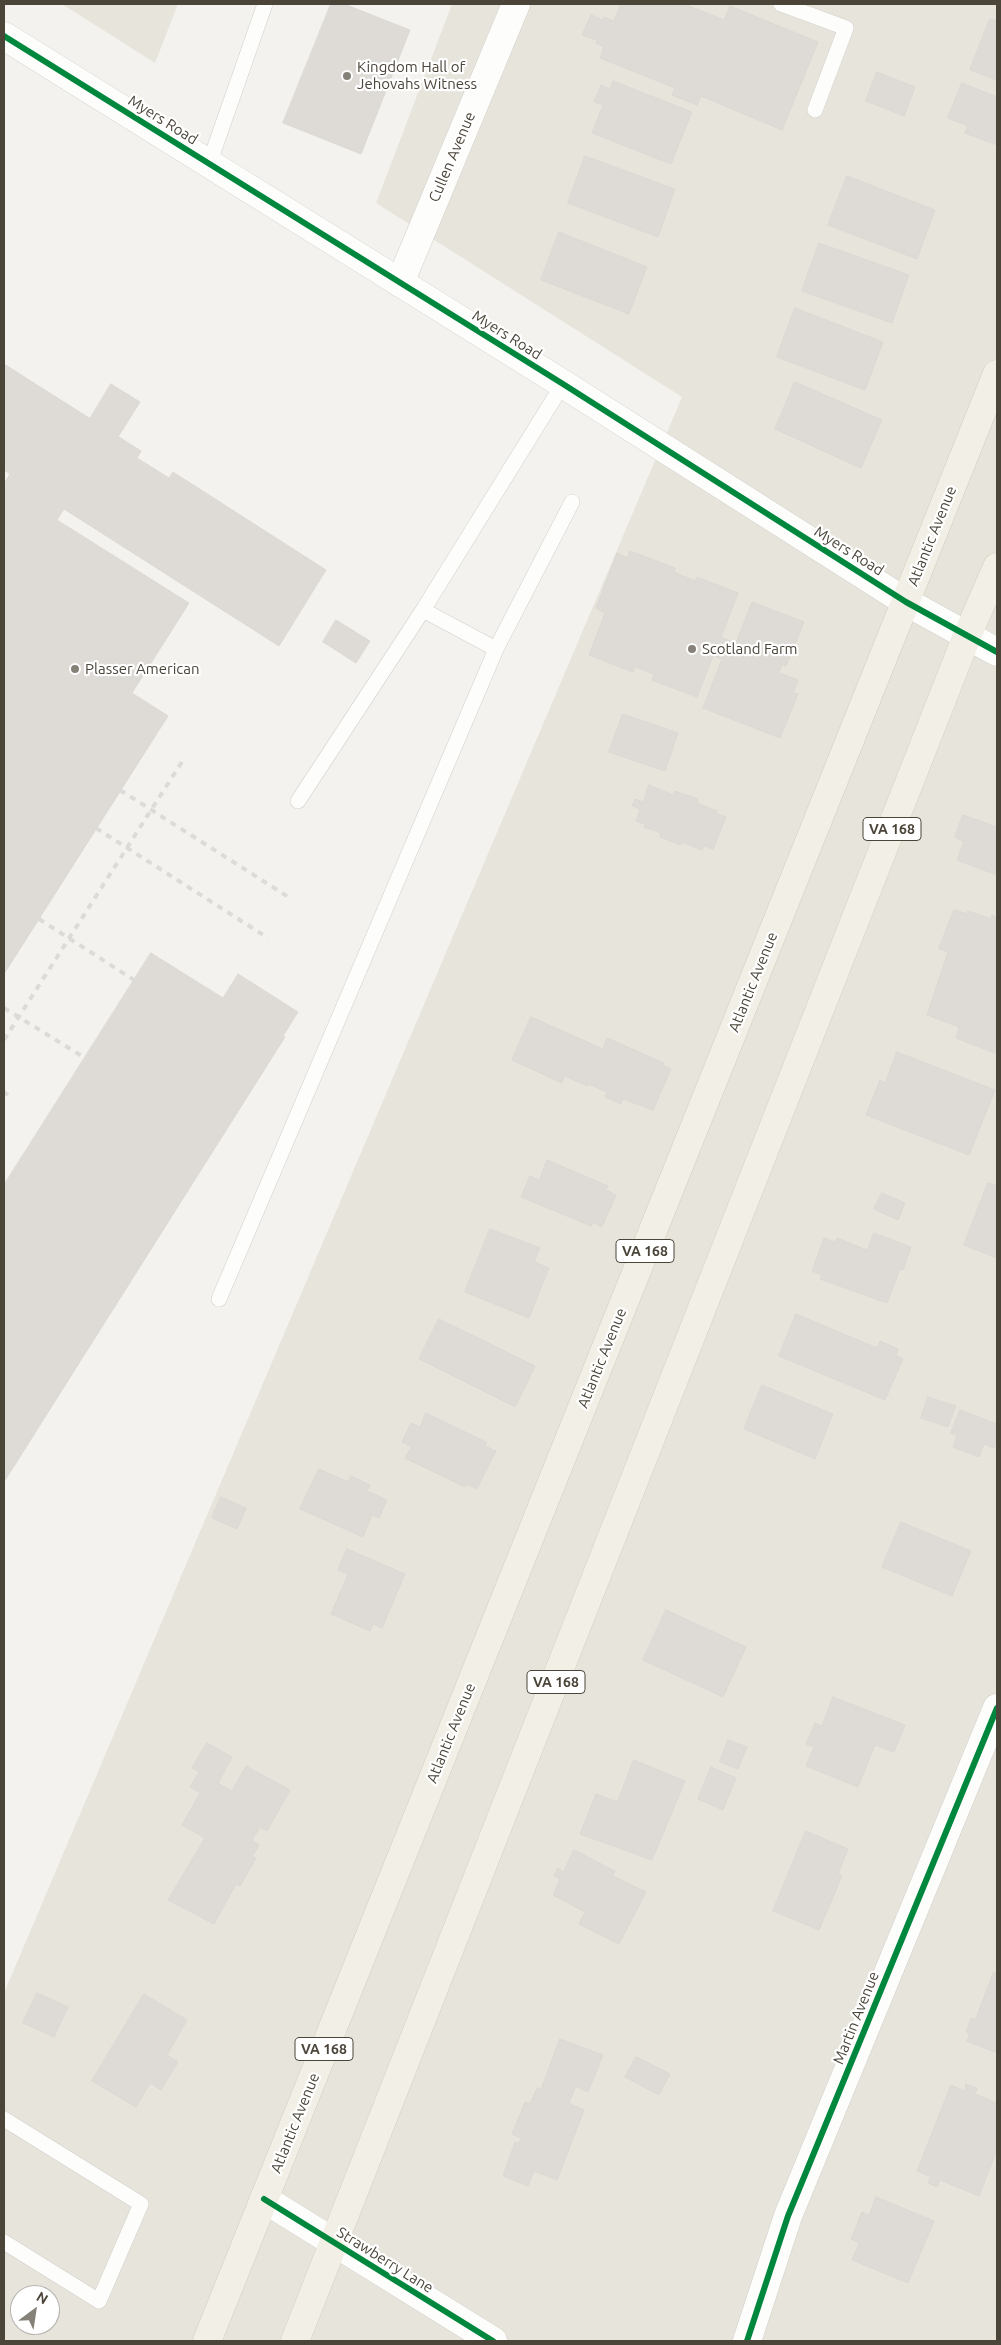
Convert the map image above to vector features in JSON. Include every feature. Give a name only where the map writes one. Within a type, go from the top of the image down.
[{"type":"main road","name":"Atlantic Avenue","points":[[207,2341],[997,374]]},
{"type":"main road","name":"VA 168","points":[[295,2341],[335,2244],[968,636],[997,567]]},
{"type":"street","name":"Cullen Avenue","points":[[400,283],[516,4]]},
{"type":"street","name":"Myers Road","points":[[4,36],[563,384],[906,602],[997,652]]},
{"type":"street","name":"Martin Avenue","points":[[747,2341],[788,2216],[997,1708]]},
{"type":"street","name":"Strawberry Lane","points":[[264,2200],[493,2341]]},
{"type":"lane","points":[[209,164],[265,4]]},
{"type":"lane","points":[[781,4],[846,28],[815,110]]},
{"type":"lane","points":[[298,801],[424,610],[563,384]]},
{"type":"lane","points":[[219,1299],[496,649],[572,502]]},
{"type":"lane","points":[[424,610],[496,649]]},
{"type":"lane","points":[[4,2119],[141,2204],[99,2301],[4,2242]]},
{"type":"shaded area","points":[[62,4],[178,4],[155,63]]},
{"type":"shaded area","points":[[452,4],[997,4],[997,2341],[4,2341],[4,1993],[682,397],[376,203]]},
{"type":"building","name":"Kingdom Hall of Jehovahs Witness","points":[[331,4],[344,4],[410,30],[361,154],[283,123]]},
{"type":"building","points":[[621,4],[684,4],[724,20],[730,6],[818,42],[782,130],[701,96],[697,105],[672,95],[675,88],[600,58],[604,47],[596,43],[597,40],[582,35],[591,15],[603,20],[604,17],[614,21]]},
{"type":"building","points":[[990,19],[997,21],[997,80],[970,70]]},
{"type":"building","points":[[877,72],[915,87],[904,116],[866,101]]},
{"type":"building","points":[[613,81],[692,112],[671,164],[592,133],[603,105],[594,102],[601,85],[610,89]]},
{"type":"building","points":[[962,83],[997,97],[997,145],[965,133],[968,126],[948,118]]},
{"type":"building","points":[[585,156],[675,189],[658,237],[568,203]]},
{"type":"building","points":[[847,176],[935,210],[917,259],[828,225]]},
{"type":"building","points":[[559,232],[647,267],[629,314],[541,280]]},
{"type":"building","points":[[819,243],[909,275],[892,323],[802,291]]},
{"type":"building","points":[[795,308],[883,342],[865,390],[777,357]]},
{"type":"building","name":"Plasser American","points":[[4,364],[141,451],[137,458],[169,478],[173,472],[326,570],[279,646],[64,509],[57,520],[189,603],[132,693],[168,716],[4,974],[4,484],[10,474],[4,470]]},
{"type":"building","points":[[795,382],[882,420],[861,468],[775,429]]},
{"type":"building","points":[[111,384],[140,402],[118,437],[90,419]]},
{"type":"building","name":"Scotland Farm","points":[[630,551],[675,568],[674,572],[695,581],[697,577],[738,593],[721,637],[736,643],[752,602],[804,622],[786,666],[782,664],[779,673],[798,680],[793,693],[798,694],[780,738],[703,708],[722,659],[713,656],[697,697],[652,680],[654,674],[635,667],[633,672],[589,655],[605,613],[596,608],[617,553],[627,558]]},
{"type":"building","points":[[336,620],[370,641],[356,663],[323,642]]},
{"type":"building","points":[[623,714],[678,733],[665,771],[609,752]]},
{"type":"building","points":[[649,785],[673,795],[675,791],[698,799],[697,803],[726,817],[713,849],[704,846],[702,850],[682,842],[681,845],[660,837],[661,833],[644,827],[645,824],[636,821],[640,809],[632,806],[635,799],[643,802]]},
{"type":"building","points":[[963,815],[997,827],[997,875],[957,860],[964,842],[955,837]]},
{"type":"building","points":[[954,910],[967,914],[968,911],[991,919],[992,915],[997,918],[997,1054],[956,1038],[959,1027],[927,1015],[948,952],[939,949]]},
{"type":"building","points":[[151,953],[223,998],[238,974],[298,1012],[283,1036],[285,1037],[4,1482],[4,1185]]},
{"type":"building","points":[[531,1017],[603,1049],[607,1038],[664,1063],[663,1065],[671,1069],[653,1110],[623,1099],[621,1104],[605,1097],[607,1092],[588,1084],[587,1086],[565,1076],[562,1083],[512,1060]]},
{"type":"building","points":[[897,1052],[995,1090],[969,1155],[866,1115],[880,1080],[885,1083]]},
{"type":"building","points":[[547,1160],[608,1186],[606,1190],[616,1195],[602,1227],[593,1222],[591,1226],[521,1197],[530,1176],[539,1180]]},
{"type":"building","points":[[988,1183],[997,1186],[997,1258],[964,1245]]},
{"type":"building","points":[[882,1193],[905,1203],[898,1220],[874,1209]]},
{"type":"building","points":[[490,1229],[540,1248],[534,1262],[549,1268],[529,1318],[465,1292]]},
{"type":"building","points":[[874,1233],[911,1247],[903,1270],[900,1269],[887,1303],[820,1279],[822,1275],[812,1271],[824,1238],[835,1242],[837,1238],[867,1250]]},
{"type":"building","points":[[796,1314],[877,1348],[880,1341],[898,1349],[896,1355],[903,1359],[885,1400],[779,1356]]},
{"type":"building","points":[[439,1319],[535,1366],[515,1407],[419,1359]]},
{"type":"building","points":[[762,1385],[833,1414],[815,1459],[744,1429]]},
{"type":"building","points":[[928,1397],[956,1406],[948,1427],[921,1418]]},
{"type":"building","points":[[960,1410],[997,1424],[997,1439],[994,1448],[984,1444],[979,1457],[953,1447],[957,1435],[951,1433]]},
{"type":"building","points":[[426,1413],[486,1442],[485,1446],[496,1451],[477,1489],[467,1484],[465,1487],[405,1458],[411,1447],[402,1442],[411,1423],[420,1427]]},
{"type":"building","points":[[319,1469],[348,1482],[351,1476],[370,1485],[367,1491],[387,1500],[379,1518],[372,1515],[363,1537],[300,1509]]},
{"type":"building","points":[[221,1497],[246,1508],[237,1529],[212,1518]]},
{"type":"building","points":[[901,1522],[971,1551],[952,1596],[882,1567]]},
{"type":"building","points":[[347,1549],[405,1574],[382,1628],[373,1624],[370,1631],[331,1614],[348,1574],[338,1570]]},
{"type":"building","points":[[666,1610],[746,1647],[723,1697],[643,1660]]},
{"type":"building","points":[[833,1697],[905,1725],[894,1752],[875,1745],[858,1787],[806,1766],[814,1747],[806,1744],[815,1723],[822,1726]]},
{"type":"building","points":[[728,1740],[747,1747],[738,1769],[720,1762]]},
{"type":"building","points":[[207,1743],[232,1757],[218,1783],[232,1791],[246,1766],[290,1790],[267,1831],[260,1827],[252,1840],[259,1845],[252,1857],[256,1858],[240,1886],[236,1884],[214,1924],[168,1900],[205,1838],[182,1825],[200,1793],[190,1787],[199,1772],[192,1768]]},
{"type":"building","points":[[634,1760],[685,1781],[652,1860],[580,1834],[596,1794],[617,1802]]},
{"type":"building","points":[[711,1767],[736,1778],[723,1810],[698,1799]]},
{"type":"building","points":[[806,1831],[848,1849],[838,1874],[842,1876],[819,1930],[773,1911]]},
{"type":"building","points":[[574,1850],[615,1871],[613,1876],[646,1892],[619,1944],[579,1924],[585,1912],[553,1895],[560,1879],[554,1876],[558,1868],[563,1872]]},
{"type":"building","points":[[994,1972],[997,1974],[997,2053],[967,2041],[970,2034],[966,2032],[971,2018],[975,2020]]},
{"type":"building","points":[[37,1993],[68,2007],[54,2037],[23,2023]]},
{"type":"building","points":[[144,1994],[187,2020],[167,2055],[178,2062],[161,2090],[150,2083],[136,2107],[92,2081]]},
{"type":"building","points":[[560,2039],[603,2055],[588,2092],[576,2086],[569,2103],[584,2110],[557,2180],[534,2171],[528,2186],[503,2176],[515,2142],[519,2143],[521,2138],[512,2134],[525,2102],[530,2104],[537,2088],[541,2089]]},
{"type":"building","points":[[636,2057],[670,2074],[659,2095],[625,2077]]},
{"type":"building","points":[[966,2084],[977,2088],[975,2094],[997,2103],[997,2150],[979,2196],[940,2180],[937,2187],[928,2183],[931,2177],[917,2171],[951,2085],[965,2091]]},
{"type":"building","points":[[876,2197],[934,2221],[908,2283],[852,2260],[859,2243],[851,2239],[862,2212],[869,2215]]},
{"type":"railway","points":[[4,1040],[185,757]]},
{"type":"railway","points":[[120,790],[290,898]]},
{"type":"railway","points":[[96,828],[268,938]]},
{"type":"railway","points":[[39,919],[134,980]]},
{"type":"railway","points":[[4,1008],[85,1058]]},
{"type":"railway","points":[[4,1092],[8,1095]]},
{"type":"cycle path","points":[[4,36],[563,384],[906,602],[997,652]]},
{"type":"cycle path","points":[[747,2341],[788,2216],[997,1708]]},
{"type":"cycle path","points":[[264,2199],[493,2341]]},
{"type":"place","name":"Kingdom Hall of Jehovahs Witness","points":[[347,76]]},
{"type":"place","name":"Scotland Farm","points":[[692,649]]},
{"type":"place","name":"Plasser American","points":[[75,669]]}]
